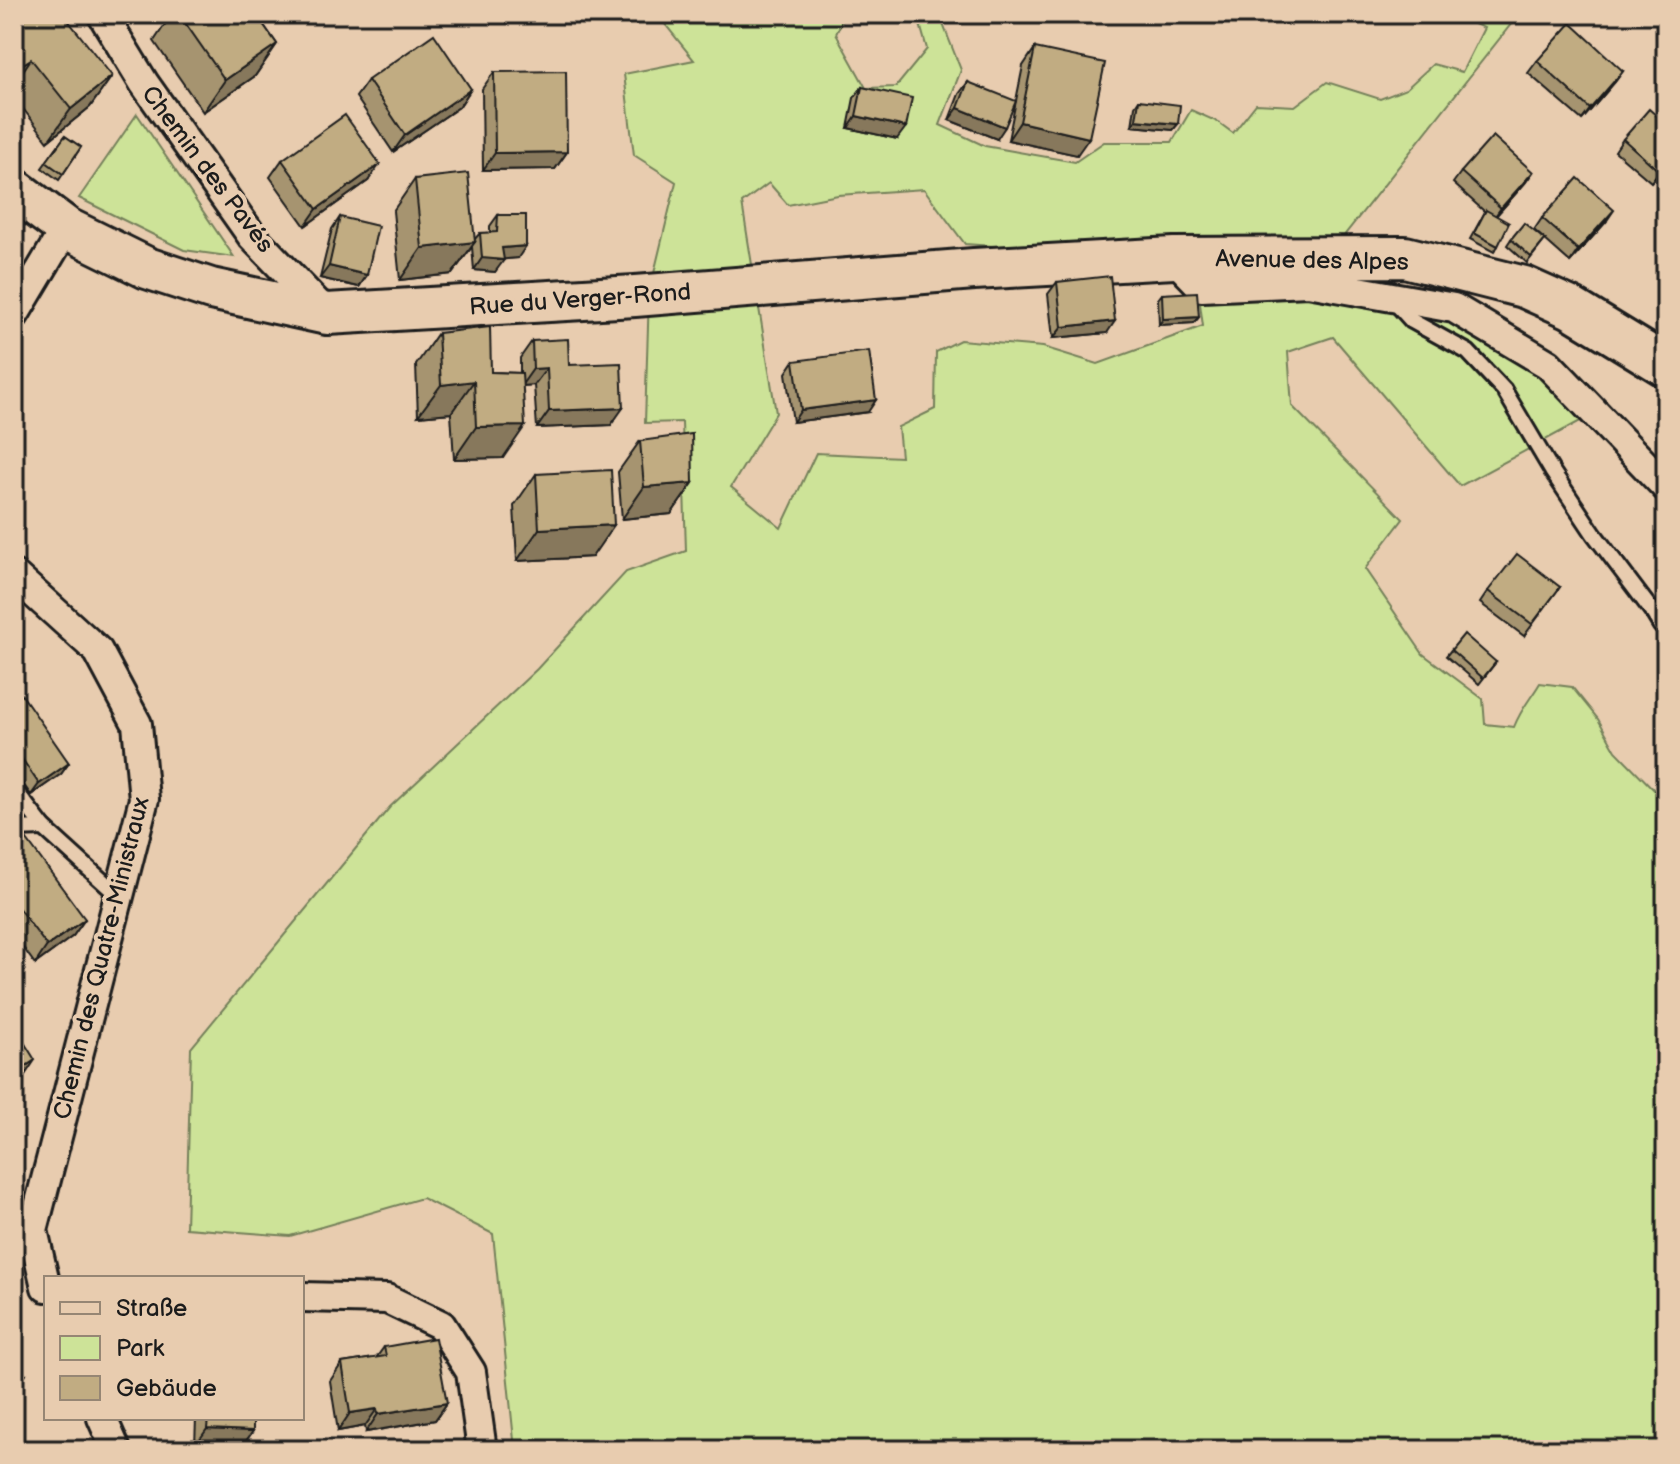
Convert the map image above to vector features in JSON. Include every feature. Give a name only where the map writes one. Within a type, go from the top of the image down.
[{"type":"main road","name":"Rue du Verger-Rond","points":[[14,189],[66,228],[147,268],[198,285],[327,314],[1174,258]]},
{"type":"main road","name":"Avenue des Alpes","points":[[1174,258],[1405,257],[1524,287],[1571,308],[1666,366]]},
{"type":"street","name":"Chemin des Pavés","points":[[102,14],[144,83],[252,236],[327,314]]},
{"type":"street","points":[[14,315],[66,228]]},
{"type":"street","points":[[1174,258],[1202,287],[1308,282],[1454,308],[1548,364],[1666,487]]},
{"type":"street","name":"Chemin des Quatre-Ministraux","points":[[14,575],[98,651],[137,724],[144,799],[33,1230],[44,1280]]},
{"type":"street","points":[[14,1235],[44,1282]]},
{"type":"street","points":[[304,1297],[387,1299],[441,1325],[471,1372],[482,1450]]},
{"type":"street","points":[[103,1420],[116,1450]]},
{"type":"lane","points":[[1391,297],[1412,321],[1468,352],[1504,390],[1577,509],[1661,626]]},
{"type":"lane","points":[[14,789],[44,828],[120,898]]},
{"type":"lane","points":[[14,829],[44,828]]},
{"type":"green space","points":[[660,14],[845,14],[836,34],[866,88],[896,87],[927,49],[918,17],[939,14],[961,70],[940,125],[985,146],[1075,162],[1104,142],[1172,142],[1191,110],[1218,122],[1233,133],[1256,104],[1295,106],[1327,82],[1380,99],[1406,89],[1433,64],[1462,72],[1484,28],[1451,14],[1519,14],[1305,285],[1461,302],[1586,418],[1460,486],[1333,337],[1288,352],[1292,406],[1403,519],[1365,569],[1423,654],[1483,699],[1485,724],[1514,727],[1540,683],[1572,687],[1598,719],[1616,751],[1666,802],[1666,1450],[515,1450],[493,1234],[422,1198],[290,1236],[186,1228],[191,1048],[390,807],[537,669],[626,572],[686,551],[682,422],[645,423],[649,294],[676,182],[634,155],[624,74],[694,60]],"holes":[[[769,183],[788,205],[838,195],[924,189],[965,244],[1174,259],[1198,289],[1203,326],[1098,364],[1043,347],[960,340],[936,352],[935,409],[898,427],[901,457],[816,453],[781,528],[731,487],[776,413],[742,203]]]},
{"type":"green space","points":[[137,114],[234,257],[184,250],[79,198]]},
{"type":"building","points":[[14,14],[63,14],[112,76],[71,109],[31,59],[18,67],[14,61]]},
{"type":"building","points":[[179,14],[256,14],[277,44],[225,80]]},
{"type":"building","points":[[1571,23],[1623,71],[1590,109],[1537,61]]},
{"type":"building","points":[[434,34],[471,89],[405,135],[368,80]]},
{"type":"building","points":[[1035,48],[1105,63],[1089,138],[1020,122]]},
{"type":"building","points":[[566,71],[567,152],[495,153],[494,72]]},
{"type":"building","points":[[968,82],[1016,101],[1005,127],[958,108]]},
{"type":"building","points":[[862,87],[912,98],[906,127],[856,116]]},
{"type":"building","points":[[1139,100],[1180,105],[1178,124],[1136,120]]},
{"type":"building","points":[[1649,109],[1666,124],[1666,163],[1659,171],[1623,139]]},
{"type":"building","points":[[345,115],[380,164],[317,209],[282,160]]},
{"type":"building","points":[[65,136],[81,147],[63,174],[46,162]]},
{"type":"building","points":[[1493,136],[1533,172],[1501,208],[1461,172]]},
{"type":"building","points":[[468,173],[475,242],[422,248],[415,179]]},
{"type":"building","points":[[1578,178],[1614,210],[1578,250],[1542,218]]},
{"type":"building","points":[[1486,210],[1509,223],[1498,246],[1474,233]]},
{"type":"building","points":[[498,215],[526,215],[526,246],[502,248],[504,260],[482,258],[480,233],[497,232]]},
{"type":"building","points":[[340,217],[378,226],[367,275],[329,266]]},
{"type":"building","points":[[1524,223],[1545,240],[1531,257],[1511,239]]},
{"type":"building","points":[[1110,276],[1115,321],[1062,327],[1057,282]]},
{"type":"building","points":[[1197,292],[1199,317],[1163,319],[1162,294]]},
{"type":"building","points":[[490,327],[491,372],[522,373],[525,426],[476,427],[474,381],[441,385],[438,333]]},
{"type":"building","points":[[568,339],[569,365],[621,363],[623,408],[549,411],[547,368],[533,369],[532,341]]},
{"type":"building","points":[[869,351],[876,400],[801,410],[794,361]]},
{"type":"building","points":[[692,434],[693,483],[644,487],[640,441]]},
{"type":"building","points":[[611,470],[614,525],[539,529],[536,474]]},
{"type":"building","points":[[1517,554],[1560,587],[1532,624],[1488,591]]},
{"type":"building","points":[[1464,634],[1496,662],[1483,678],[1451,650]]},
{"type":"building","points":[[22,695],[69,763],[39,784],[14,747],[14,701]]},
{"type":"building","points":[[24,836],[85,919],[47,946],[14,902],[14,844]]},
{"type":"building","points":[[14,1026],[35,1060],[14,1074]]},
{"type":"building","points":[[435,1338],[447,1403],[378,1414],[377,1409],[350,1413],[342,1363],[386,1356],[384,1347]]},
{"type":"building","points":[[14,1351],[25,1375],[14,1380]]},
{"type":"building","points":[[208,1420],[253,1420],[253,1431],[207,1429]]}]
